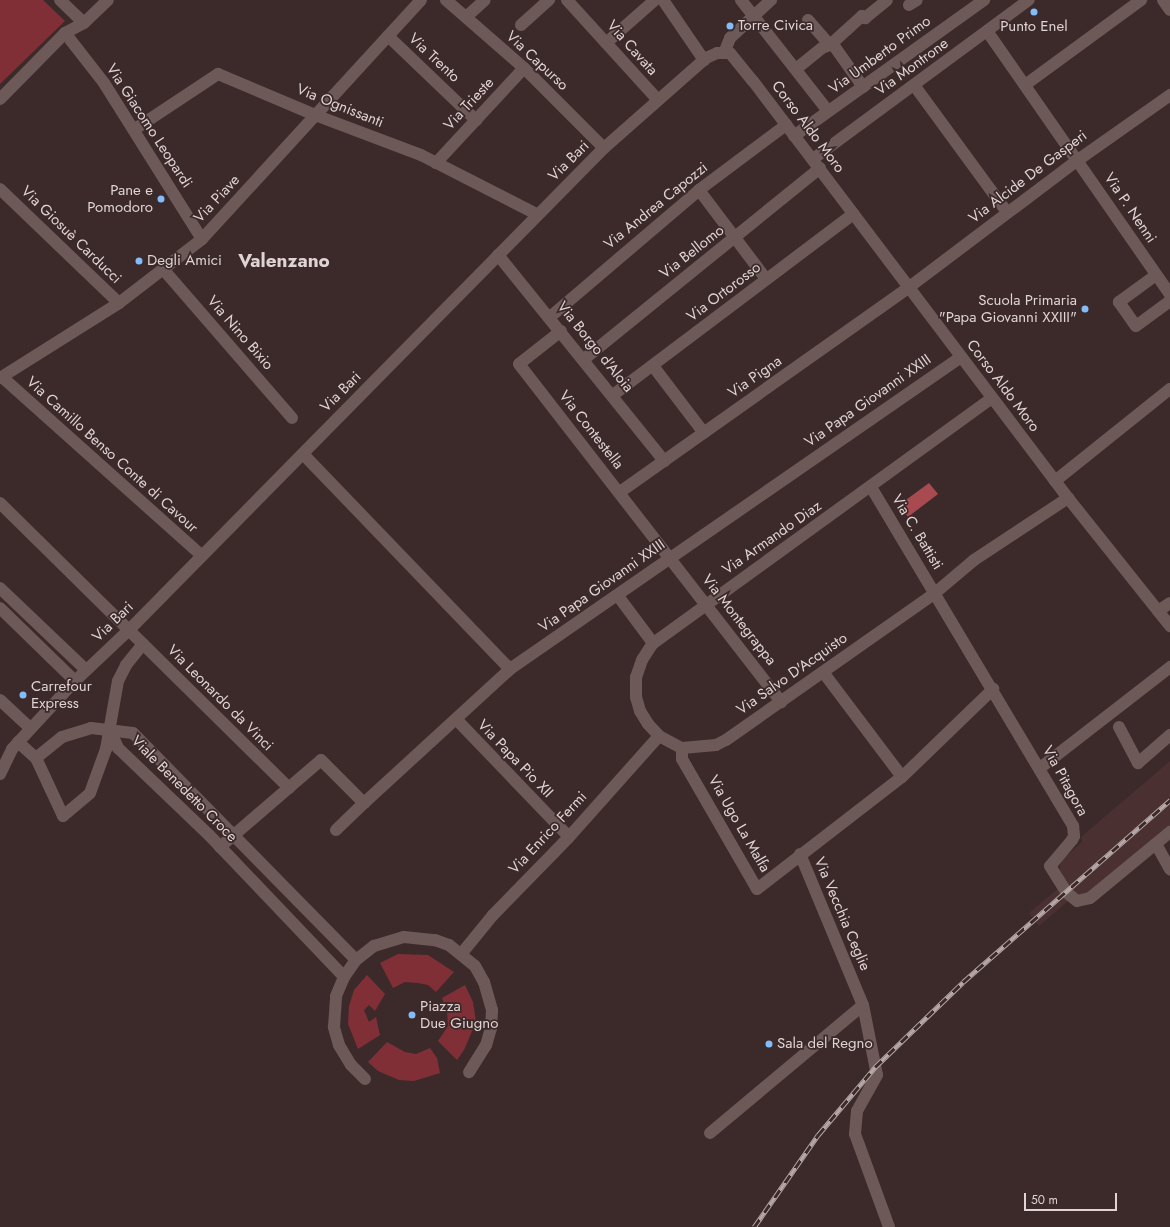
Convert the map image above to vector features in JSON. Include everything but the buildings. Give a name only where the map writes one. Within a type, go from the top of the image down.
[{"type":"street","points":[[60,0],[84,23]]},
{"type":"street","name":"Via Piave","points":[[1,377],[119,303],[202,239],[421,0]]},
{"type":"street","name":"Via Capurso","points":[[446,0],[524,68],[604,148]]},
{"type":"street","points":[[466,17],[485,0]]},
{"type":"street","points":[[521,26],[549,0]]},
{"type":"street","name":"Via Cavata","points":[[567,0],[658,100]]},
{"type":"street","points":[[606,43],[655,0]]},
{"type":"street","points":[[663,0],[704,60]]},
{"type":"street","points":[[741,0],[828,111]]},
{"type":"street","points":[[724,53],[730,38],[771,0]]},
{"type":"street","points":[[796,69],[822,48],[831,44],[862,16],[865,18],[887,0]]},
{"type":"street","name":"Via Umberto Primo","points":[[794,136],[984,0]]},
{"type":"street","name":"Via Montrone","points":[[816,163],[914,85],[1030,0]]},
{"type":"street","points":[[1025,85],[1142,0]]},
{"type":"street","points":[[1162,0],[1170,10]]},
{"type":"street","points":[[0,99],[65,33],[84,23],[101,2]]},
{"type":"street","points":[[808,20],[831,44],[863,87]]},
{"type":"street","name":"Via P. Nenni","points":[[987,31],[1170,294]]},
{"type":"street","name":"Via Giacomo Leopardi","points":[[65,33],[104,83],[135,129],[202,239]]},
{"type":"street","name":"Via Trento","points":[[388,36],[476,120]]},
{"type":"street","name":"Via Bari","points":[[0,774],[18,742],[75,681],[129,630],[604,148],[704,60],[717,52],[724,53]]},
{"type":"street","name":"Corso Aldo Moro","points":[[724,53],[730,53],[816,163],[960,357],[1068,498],[1170,626]]},
{"type":"street","name":"Via Trieste","points":[[436,163],[524,68]]},
{"type":"street","name":"Via Ognissanti","points":[[135,129],[218,74],[315,115],[436,163],[538,215]]},
{"type":"street","points":[[914,85],[1007,212]]},
{"type":"street","name":"Via Alcide De Gasperi","points":[[908,288],[1007,212],[1170,95]]},
{"type":"street","name":"Via Andrea Capozzi","points":[[550,317],[699,190],[786,125]]},
{"type":"street","name":"Via Bellomo","points":[[583,360],[735,239],[816,163]]},
{"type":"street","name":"Via Giosuè Carducci","points":[[0,189],[119,303]]},
{"type":"street","points":[[699,190],[766,279]]},
{"type":"street","name":"Via Ortorosso","points":[[614,395],[853,214]]},
{"type":"street","name":"Via Borgo d'Aloia","points":[[498,255],[561,330],[583,360],[614,395],[664,461]]},
{"type":"street","name":"Via Nino Bixio","points":[[163,269],[292,418]]},
{"type":"street","points":[[1156,275],[1119,302],[1136,326],[1170,301]]},
{"type":"street","name":"Via Pigna","points":[[620,492],[908,288]]},
{"type":"street","name":"Via Contestella","points":[[561,330],[519,364],[671,558]]},
{"type":"street","name":"Via Papa Giovanni XXIII","points":[[336,830],[510,669],[618,596],[960,357]]},
{"type":"street","points":[[653,366],[704,433]]},
{"type":"street","name":"Via Camillo Benso Conte di Cavour","points":[[1,377],[202,556]]},
{"type":"street","points":[[1055,481],[1170,390]]},
{"type":"street","name":"Via Armando Diaz","points":[[659,736],[640,712],[636,697],[636,678],[640,666],[653,643],[871,487],[992,398]]},
{"type":"street","points":[[303,454],[510,669]]},
{"type":"street","name":"Via C. Battisti","points":[[871,487],[993,689]]},
{"type":"street","name":"Via Salvo D'Acquisto","points":[[682,748],[716,745],[781,702],[935,593],[974,560],[1068,498]]},
{"type":"street","name":"Via Leonardo da Vinci","points":[[0,503],[288,788]]},
{"type":"street","name":"Via Montegrappa","points":[[671,558],[781,702]]},
{"type":"street","points":[[0,588],[86,670]]},
{"type":"street","points":[[618,596],[653,643]]},
{"type":"street","points":[[1158,611],[1170,603]]},
{"type":"street","points":[[0,608],[75,681]]},
{"type":"street","points":[[18,742],[36,758],[63,816],[90,793],[106,749],[118,681],[126,665],[143,644]]},
{"type":"street","points":[[1040,768],[1170,667]]},
{"type":"street","points":[[823,672],[902,776]]},
{"type":"street","name":"Via Pitagora","points":[[993,689],[1040,768],[1074,830],[1072,840],[1050,866],[1054,875],[1073,899],[1083,901],[1090,898],[1156,844]]},
{"type":"street","name":"Via Vecchia Ceglie","points":[[888,1227],[855,1134],[857,1111],[877,1075],[863,1005],[800,854],[902,776],[993,689]]},
{"type":"street","points":[[0,700],[30,728]]},
{"type":"street","name":"Via Papa Pio XII","points":[[456,719],[569,837]]},
{"type":"street","points":[[36,758],[62,737],[91,728],[110,730]]},
{"type":"street","points":[[1119,728],[1138,763],[1170,735]]},
{"type":"street","name":"Viale Benedetto Croce","points":[[110,730],[133,733],[356,960]]},
{"type":"street","name":"Viale Benedetto Croce","points":[[110,730],[118,748],[220,847],[344,976]]},
{"type":"street","points":[[659,736],[682,748]]},
{"type":"street","name":"Via Enrico Fermi","points":[[462,953],[493,915],[569,837],[659,736]]},
{"type":"street","name":"Via Ugo La Malfa","points":[[682,748],[682,759],[757,889],[800,854]]},
{"type":"street","points":[[220,847],[321,760],[364,803]]},
{"type":"street","points":[[1170,832],[1156,844],[1170,869]]},
{"type":"street","points":[[365,1079],[351,1065],[339,1045],[334,1027],[336,996],[344,976],[356,960],[374,946],[404,937],[435,940],[462,953],[474,966],[484,982],[492,1010],[491,1028],[486,1045],[469,1072]]},
{"type":"street","points":[[710,1133],[863,1005]]},
{"type":"shaded area","points":[[0,0],[43,0],[65,21],[0,84]]},
{"type":"shaded area","points":[[929,483],[938,494],[908,517],[899,505]]},
{"type":"shaded area","points":[[1170,761],[1170,826],[1084,897],[1075,895],[1039,926],[1029,913],[1066,882],[1059,872],[1061,861],[1082,842],[1081,837]]},
{"type":"shaded area","points":[[398,954],[428,955],[454,972],[436,992],[428,985],[418,983],[405,982],[393,988],[380,963]]},
{"type":"shaded area","points":[[367,975],[385,994],[375,1011],[369,1005],[364,1010],[369,1022],[376,1017],[380,1035],[358,1049],[348,1024],[349,1006],[354,990]]},
{"type":"shaded area","points":[[465,985],[473,1002],[476,1022],[464,1050],[457,1060],[438,1041],[448,1026],[447,1011],[442,998]]},
{"type":"shaded area","points":[[387,1042],[405,1052],[416,1054],[430,1048],[437,1058],[440,1073],[414,1081],[399,1080],[378,1071],[368,1062]]},
{"type":"railway","points":[[754,1227],[818,1135],[875,1067],[963,982],[1170,800]]},
{"type":"place","name":"Punto Enel","points":[[1034,12]]},
{"type":"place","name":"Torre Civica","points":[[730,26]]},
{"type":"place","name":"Pane e Pomodoro","points":[[161,199]]},
{"type":"place","name":"Degli Amici","points":[[139,261]]},
{"type":"place","name":"Scuola Primaria \"Papa Giovanni XXIII\"","points":[[1085,309]]},
{"type":"place","name":"Carrefour Express","points":[[23,695]]},
{"type":"place","name":"Piazza Due Giugno","points":[[412,1015]]},
{"type":"place","name":"Sala del Regno","points":[[769,1044]]},
{"type":"district","name":"Valenzano","points":[[284,261]]}]
